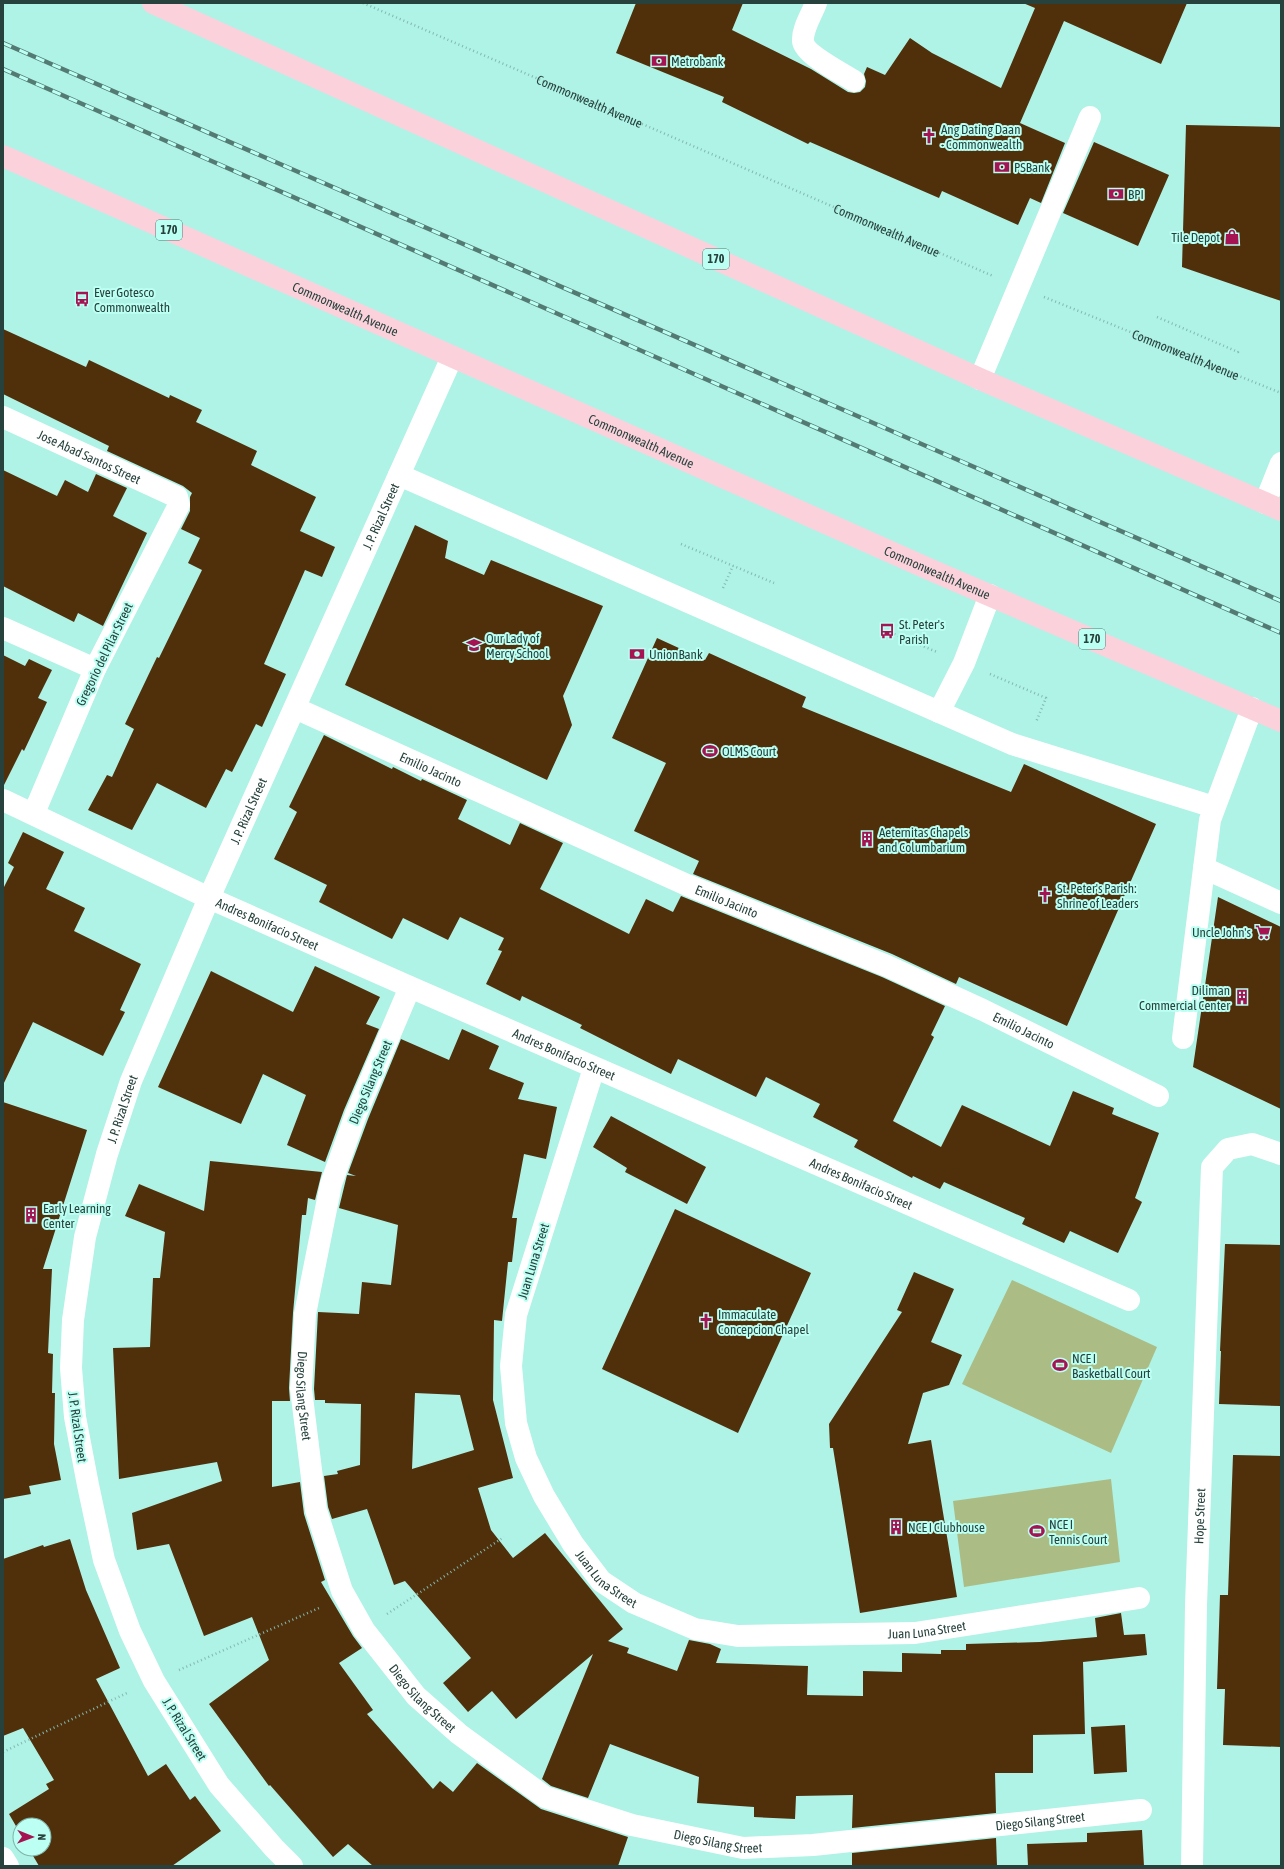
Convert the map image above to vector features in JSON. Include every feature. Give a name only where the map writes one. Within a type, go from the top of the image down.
[{"type":"main road","name":"170","points":[[153,3],[980,379],[1273,507]]},
{"type":"main road","name":"Commonwealth Avenue","points":[[3,156],[990,595],[1281,721]]},
{"type":"street","points":[[816,3],[803,34],[803,43],[808,52],[854,81]]},
{"type":"street","points":[[980,379],[1090,117]]},
{"type":"street","name":"J. P. Rizal Street","points":[[292,1866],[274,1848],[219,1785],[154,1681],[130,1631],[104,1560],[75,1417],[71,1368],[73,1320],[86,1237],[107,1154],[128,1088],[209,898],[452,357]]},
{"type":"street","name":"Jose Abad Santos Street","points":[[3,417],[176,497]]},
{"type":"street","points":[[1273,507],[1281,463]]},
{"type":"street","points":[[399,475],[1012,744],[1214,807]]},
{"type":"street","name":"Gregorio del Pilar Street","points":[[34,813],[95,669],[178,505],[176,497]]},
{"type":"street","points":[[939,712],[964,663],[990,595]]},
{"type":"street","points":[[3,628],[95,669]]},
{"type":"street","name":"Emilio Jacinto","points":[[295,708],[687,885],[887,966],[984,1010],[1158,1096]]},
{"type":"street","points":[[1184,1038],[1210,820],[1252,708]]},
{"type":"street","name":"Andres Bonifacio Street","points":[[4,804],[34,813],[209,898],[594,1068],[1129,1300]]},
{"type":"street","points":[[1204,868],[1281,904]]},
{"type":"street","name":"Diego Silang Street","points":[[410,987],[356,1114],[331,1184],[305,1314],[301,1389],[316,1510],[345,1597],[364,1630],[416,1696],[459,1734],[545,1796],[632,1825],[743,1848],[813,1845],[1141,1810]]},
{"type":"street","name":"Juan Luna Street","points":[[594,1068],[516,1315],[511,1366],[516,1423],[526,1458],[544,1496],[573,1544],[601,1581],[634,1603],[695,1629],[738,1636],[915,1633],[1139,1598]]},
{"type":"street","name":"Hope Street","points":[[1192,1866],[1196,1605],[1212,1167],[1228,1149],[1252,1144],[1281,1154]]},
{"type":"street","points":[[3,1858],[8,1866]]},
{"type":"path","name":"Commonwealth Avenue","points":[[363,3],[1019,287],[1281,393]]},
{"type":"path","points":[[1157,317],[1238,352],[1239,350]]},
{"type":"path","points":[[681,544],[774,583]]},
{"type":"path","points":[[364,1630],[504,1537]]},
{"type":"path","points":[[3,1752],[154,1681],[345,1597]]},
{"type":"green space","name":"NCE I Basketball Court","points":[[1012,1280],[1157,1347],[1111,1453],[962,1384]]},
{"type":"green space","name":"NCE I Tennis Court","points":[[1111,1479],[1120,1562],[964,1587],[953,1501]]},
{"type":"building","points":[[636,3],[743,3],[732,30],[811,69],[848,92],[854,93],[860,92],[865,87],[866,81],[864,74],[867,67],[885,75],[910,38],[932,53],[1001,88],[1035,8],[1023,3],[1187,3],[1161,64],[1064,21],[1020,123],[1065,143],[1041,203],[1030,198],[1018,225],[942,191],[939,198],[810,142],[808,144],[722,102],[724,97],[616,53]]},
{"type":"building","name":"Tile Depot","points":[[1186,125],[1281,127],[1281,301],[1182,267]]},
{"type":"building","name":"BPI","points":[[1094,142],[1169,175],[1138,246],[1063,213]]},
{"type":"building","points":[[3,329],[86,367],[89,360],[169,398],[170,395],[202,410],[196,422],[257,451],[251,465],[316,497],[300,531],[335,547],[322,577],[305,570],[264,664],[286,674],[262,727],[256,724],[232,772],[226,769],[206,808],[157,783],[132,830],[88,810],[107,775],[112,777],[134,729],[125,724],[157,657],[159,658],[202,570],[188,563],[200,538],[181,529],[190,511],[190,497],[192,493],[183,486],[107,451],[109,446],[3,394]]},
{"type":"building","points":[[3,470],[57,496],[65,480],[88,492],[96,474],[127,488],[113,516],[147,533],[103,626],[78,613],[74,622],[3,586]]},
{"type":"building","name":"Our Lady of Mercy School","points":[[415,525],[448,541],[445,558],[484,575],[491,560],[603,606],[563,696],[572,725],[547,780],[345,685]]},
{"type":"building","points":[[657,638],[705,660],[709,653],[806,697],[802,707],[1011,792],[1024,764],[1156,824],[1067,1026],[959,977],[956,984],[892,954],[693,874],[699,861],[634,831],[666,763],[612,738]]},
{"type":"building","points":[[3,655],[25,666],[29,659],[52,670],[38,698],[47,702],[24,751],[22,749],[3,787]]},
{"type":"building","points":[[324,735],[392,769],[393,767],[421,781],[422,779],[467,800],[458,819],[510,845],[520,823],[563,843],[540,889],[629,934],[646,899],[673,912],[681,896],[882,977],[945,1006],[931,1035],[934,1037],[893,1121],[941,1147],[962,1105],[1050,1146],[1073,1091],[1114,1108],[1112,1114],[1159,1133],[1135,1198],[1142,1202],[1118,1253],[1070,1231],[1064,1243],[1022,1224],[1025,1218],[944,1182],[940,1189],[913,1176],[912,1178],[854,1147],[858,1140],[813,1117],[820,1104],[766,1077],[756,1097],[678,1059],[671,1074],[580,1028],[582,1025],[522,996],[520,1001],[486,984],[502,951],[498,950],[504,938],[460,917],[448,940],[403,918],[392,939],[319,902],[327,885],[274,859],[297,812],[289,807]]},
{"type":"building","points":[[23,832],[64,852],[46,889],[85,908],[74,931],[141,964],[120,1010],[125,1012],[103,1056],[33,1022],[3,1085],[3,889],[14,867],[8,863]]},
{"type":"building","name":"Diliman Commercial Center","points":[[1218,897],[1281,927],[1281,1109],[1193,1067]]},
{"type":"building","points":[[315,966],[380,997],[366,1024],[379,1029],[344,1110],[325,1162],[287,1145],[306,1095],[263,1074],[241,1124],[158,1087],[211,971],[293,1012]]},
{"type":"building","points":[[462,1029],[499,1046],[489,1069],[524,1083],[518,1099],[557,1107],[546,1159],[524,1154],[512,1218],[517,1218],[512,1262],[508,1262],[502,1321],[494,1320],[493,1400],[513,1478],[478,1488],[491,1530],[513,1558],[545,1533],[623,1629],[608,1641],[629,1648],[627,1653],[677,1671],[689,1640],[710,1644],[721,1649],[716,1663],[808,1666],[807,1695],[863,1696],[863,1671],[902,1672],[902,1653],[941,1654],[941,1650],[966,1650],[966,1644],[1040,1642],[1097,1637],[1095,1618],[1121,1613],[1124,1635],[1145,1634],[1147,1655],[1083,1662],[1085,1734],[1033,1735],[1033,1773],[995,1773],[996,1813],[852,1828],[853,1795],[796,1796],[795,1819],[754,1817],[754,1807],[697,1803],[699,1777],[610,1744],[588,1798],[551,1786],[542,1779],[593,1654],[516,1719],[492,1691],[468,1712],[443,1683],[471,1658],[405,1581],[394,1585],[367,1509],[332,1519],[328,1507],[324,1476],[338,1474],[337,1471],[360,1465],[361,1404],[325,1403],[325,1400],[315,1400],[314,1389],[318,1312],[359,1314],[362,1282],[391,1285],[398,1225],[339,1208],[347,1175],[356,1176],[348,1173],[368,1119],[401,1039],[449,1060]],"holes":[[[415,1393],[460,1395],[474,1450],[412,1469]]]},
{"type":"building","points":[[3,1102],[87,1130],[43,1269],[52,1269],[48,1353],[53,1354],[52,1393],[55,1393],[54,1444],[61,1480],[29,1486],[31,1494],[3,1499]]},
{"type":"building","points":[[611,1116],[706,1167],[687,1204],[625,1172],[627,1168],[593,1147]]},
{"type":"building","points":[[210,1161],[322,1172],[315,1200],[308,1198],[306,1215],[302,1215],[293,1313],[289,1388],[290,1401],[272,1401],[272,1487],[300,1482],[304,1514],[325,1580],[321,1582],[353,1636],[362,1648],[339,1663],[373,1710],[367,1714],[433,1789],[440,1781],[453,1792],[477,1763],[541,1809],[628,1837],[618,1866],[373,1866],[348,1844],[333,1857],[270,1785],[269,1786],[209,1704],[269,1660],[252,1617],[204,1636],[169,1544],[137,1550],[132,1513],[222,1481],[217,1462],[119,1479],[113,1348],[150,1347],[153,1278],[160,1278],[165,1232],[125,1216],[139,1184],[204,1211]]},
{"type":"building","name":"Immaculate Concepcion Chapel","points":[[675,1209],[811,1273],[738,1433],[602,1369]]},
{"type":"building","points":[[1225,1244],[1281,1245],[1281,1406],[1219,1404]]},
{"type":"building","points":[[914,1272],[954,1289],[931,1342],[962,1355],[949,1385],[923,1393],[908,1444],[931,1440],[957,1597],[860,1613],[833,1448],[830,1448],[829,1424],[902,1312],[897,1310]]},
{"type":"building","points":[[1233,1455],[1281,1456],[1281,1747],[1223,1745],[1225,1689],[1217,1689],[1220,1595],[1228,1595]]},
{"type":"building","points":[[70,1539],[86,1590],[120,1668],[96,1679],[148,1776],[166,1764],[190,1800],[195,1796],[221,1831],[172,1866],[39,1866],[34,1857],[52,1857],[52,1817],[12,1817],[12,1819],[9,1814],[49,1789],[46,1784],[54,1780],[23,1728],[3,1736],[3,1559],[43,1545],[44,1547]]},
{"type":"building","points":[[1125,1725],[1127,1772],[1094,1774],[1091,1727]]},
{"type":"building","points":[[1142,1830],[1144,1866],[1028,1866],[1027,1844],[1087,1842],[1087,1833]]},
{"type":"building","points":[[996,1838],[997,1866],[852,1866],[852,1853]]},
{"type":"railway","points":[[3,43],[1281,601]]},
{"type":"railway","points":[[3,69],[1281,633]]},
{"type":"place","name":"Metrobank","points":[[659,61]]},
{"type":"place","name":"Ang Dating Daan - Commonwealth","points":[[929,136]]},
{"type":"place","name":"PSBank","points":[[1002,167]]},
{"type":"place","name":"BPI","points":[[1116,194]]},
{"type":"place","name":"Tile Depot","points":[[1232,237]]},
{"type":"place","name":"Ever Gotesco Commonwealth","points":[[82,299]]},
{"type":"place","name":"St. Peter's Parish","points":[[887,631]]},
{"type":"place","name":"Our Lady of Mercy School","points":[[474,645]]},
{"type":"place","name":"UnionBank","points":[[637,654]]},
{"type":"place","name":"OLMS Court","points":[[710,751]]},
{"type":"place","name":"Aeternitas Chapels and Columbarium","points":[[867,839]]},
{"type":"place","name":"St. Peter's Parish: Shrine of Leaders","points":[[1045,895]]},
{"type":"place","name":"Uncle John's","points":[[1263,932]]},
{"type":"place","name":"Diliman Commercial Center","points":[[1242,997]]},
{"type":"place","name":"Early Learning Center","points":[[31,1215]]},
{"type":"place","name":"Immaculate Concepcion Chapel","points":[[706,1321]]},
{"type":"place","name":"NCE I Basketball Court","points":[[1060,1365]]},
{"type":"place","name":"NCE I Clubhouse","points":[[896,1527]]},
{"type":"place","name":"NCE I Tennis Court","points":[[1037,1531]]}]
